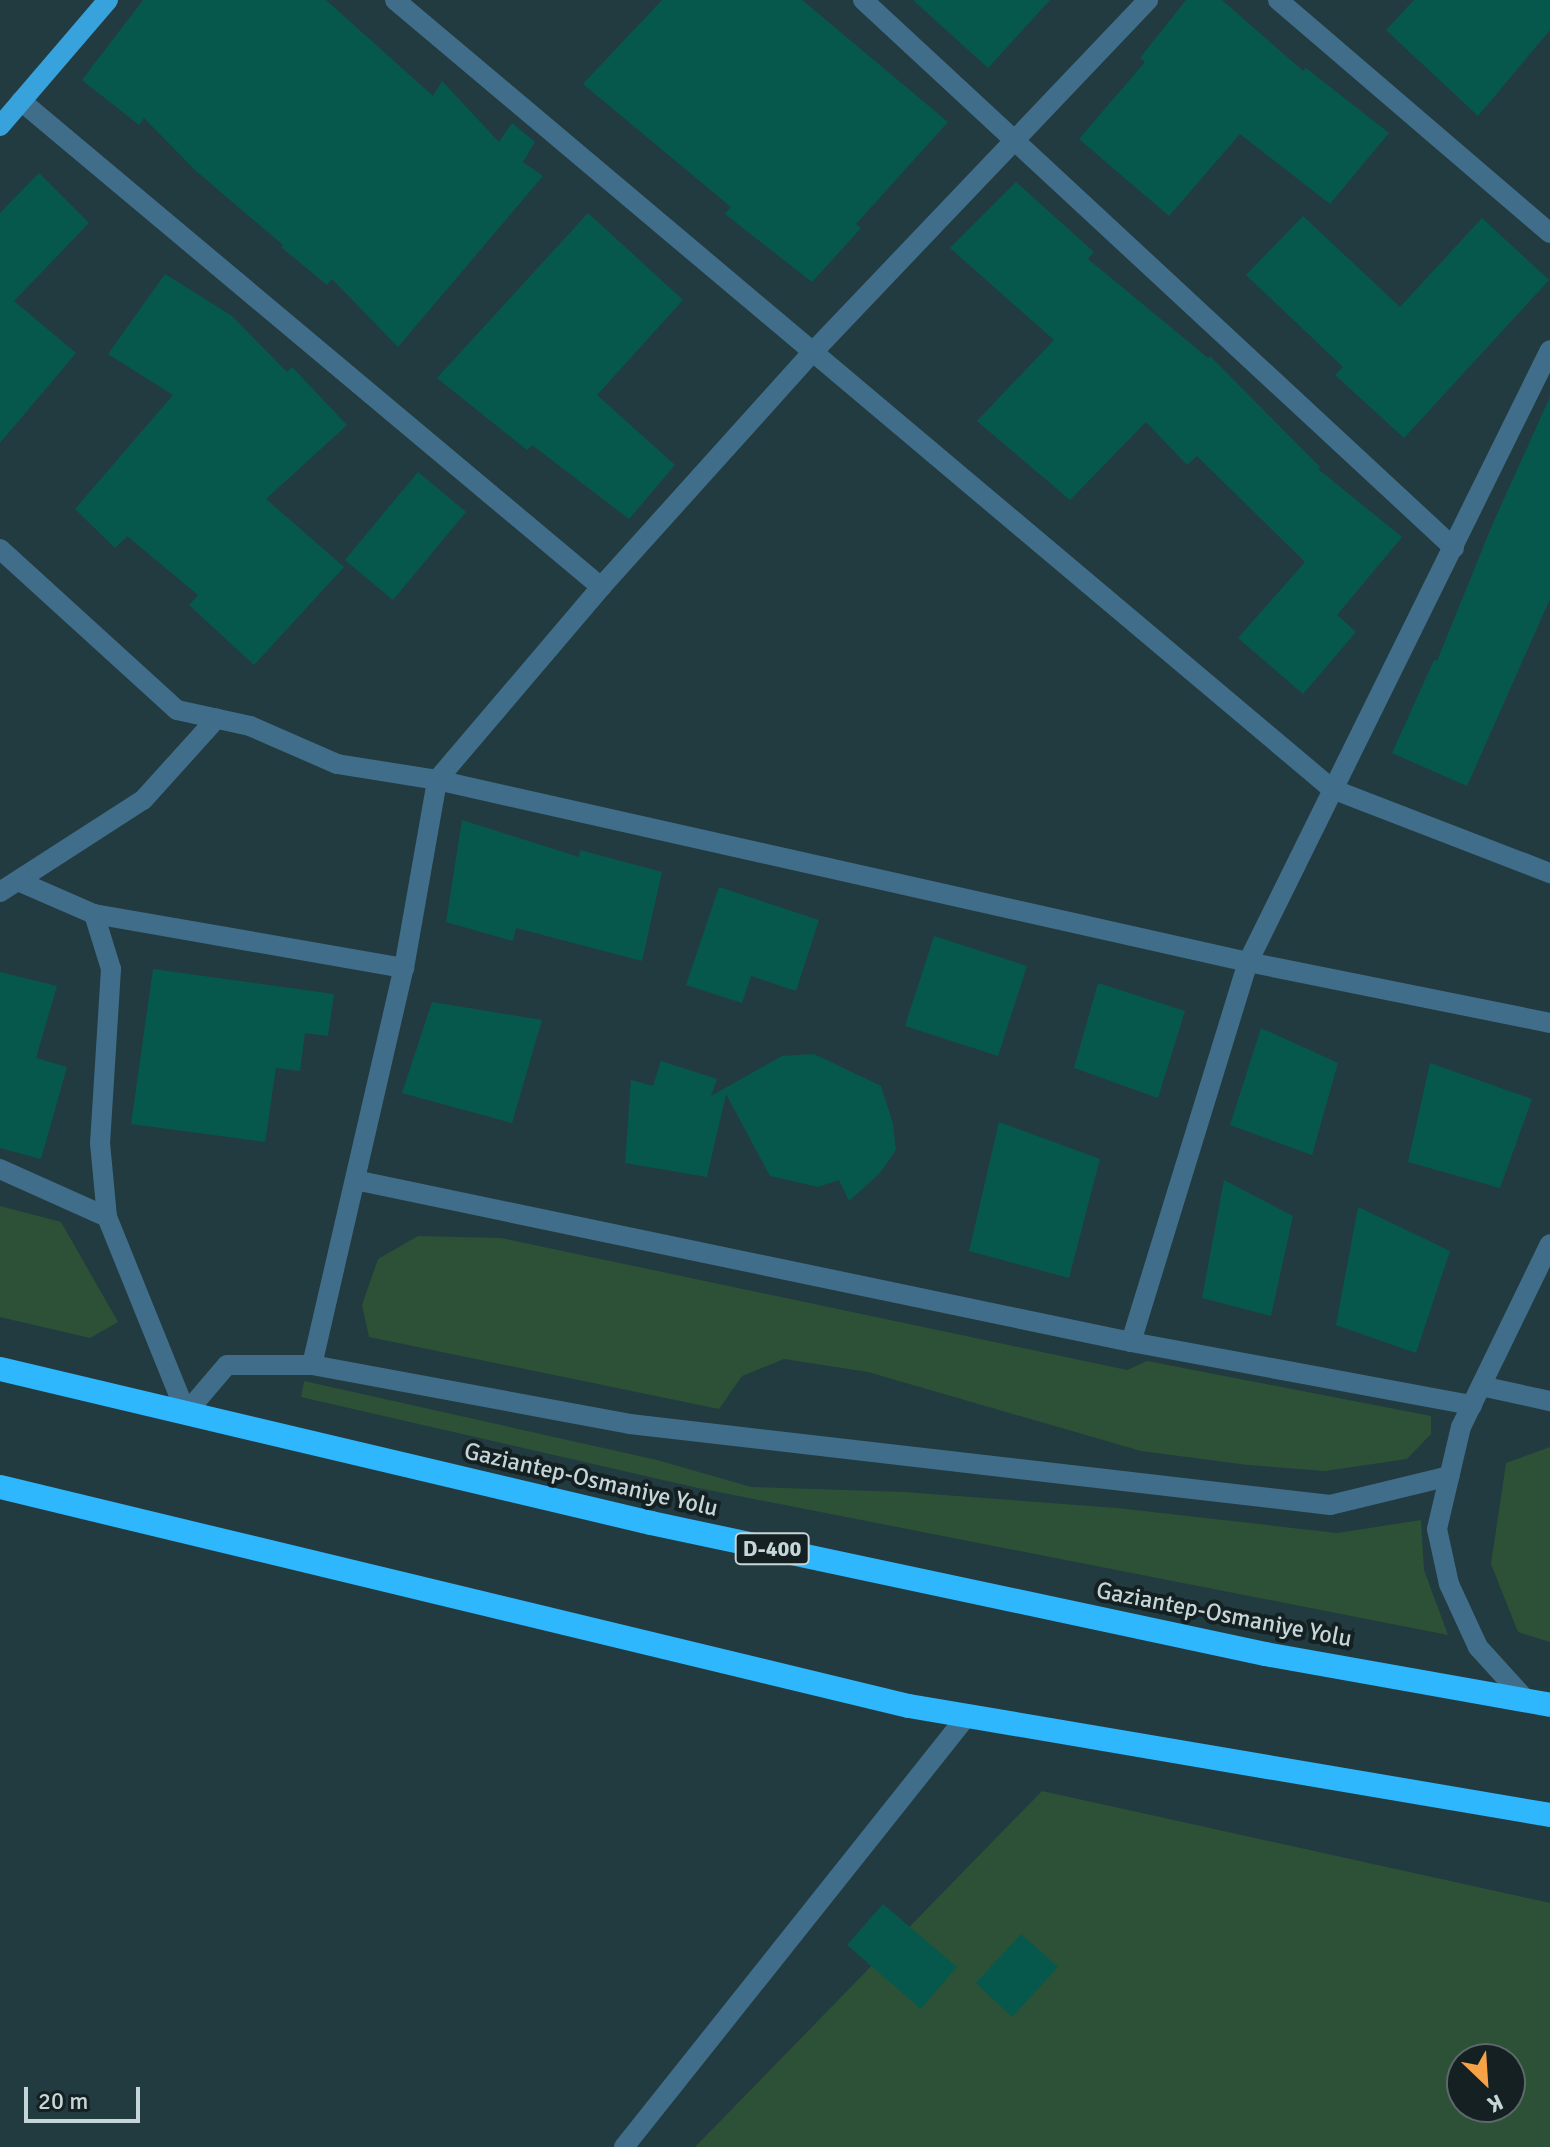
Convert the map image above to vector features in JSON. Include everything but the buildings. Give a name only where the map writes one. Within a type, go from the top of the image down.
[{"type":"highway","name":"Gaziantep-Osmaniye Yolu","points":[[0,1369],[666,1527],[1265,1654],[1538,1703]]},
{"type":"highway","points":[[0,1487],[909,1706],[1550,1815]]},
{"type":"main road","points":[[0,126],[108,0]]},
{"type":"street","points":[[395,0],[811,354],[1332,789],[1550,873]]},
{"type":"street","points":[[863,0],[1454,548]]},
{"type":"street","points":[[312,1365],[404,968],[437,780],[601,587],[811,354],[1148,0]]},
{"type":"street","points":[[1278,0],[1550,233]]},
{"type":"street","points":[[21,101],[601,587]]},
{"type":"street","points":[[1131,1342],[1248,962],[1550,350]]},
{"type":"street","points":[[0,549],[177,710],[250,726],[337,764],[437,780],[1248,962],[1550,1023]]},
{"type":"street","points":[[0,892],[143,800],[217,718]]},
{"type":"street","points":[[18,881],[94,914],[404,968]]},
{"type":"street","points":[[94,914],[111,969],[100,1143],[107,1217],[186,1413],[227,1365],[312,1365],[630,1424],[1330,1505],[1450,1476]]},
{"type":"street","points":[[0,1169],[107,1217]]},
{"type":"street","points":[[355,1180],[1131,1342],[1477,1396],[1550,1401]]},
{"type":"street","points":[[1538,1703],[1478,1647],[1449,1584],[1437,1529],[1461,1427],[1550,1244]]},
{"type":"street","points":[[624,2147],[967,1716]]},
{"type":"green space","points":[[0,1206],[61,1222],[118,1322],[90,1338],[0,1317]]},
{"type":"green space","points":[[418,1236],[501,1238],[1127,1370],[1147,1361],[1431,1416],[1431,1434],[1407,1459],[1325,1471],[1248,1465],[1141,1451],[868,1372],[784,1359],[742,1376],[719,1409],[369,1337],[362,1305],[378,1259]]},
{"type":"green space","points":[[304,1381],[657,1460],[751,1487],[904,1492],[1117,1508],[1337,1533],[1421,1520],[1424,1570],[1448,1635],[698,1488],[301,1397]]},
{"type":"green space","points":[[1550,1447],[1550,1642],[1518,1632],[1491,1564],[1506,1463]]},
{"type":"green space","points":[[1042,1791],[1550,1903],[1550,2147],[695,2147]]}]
